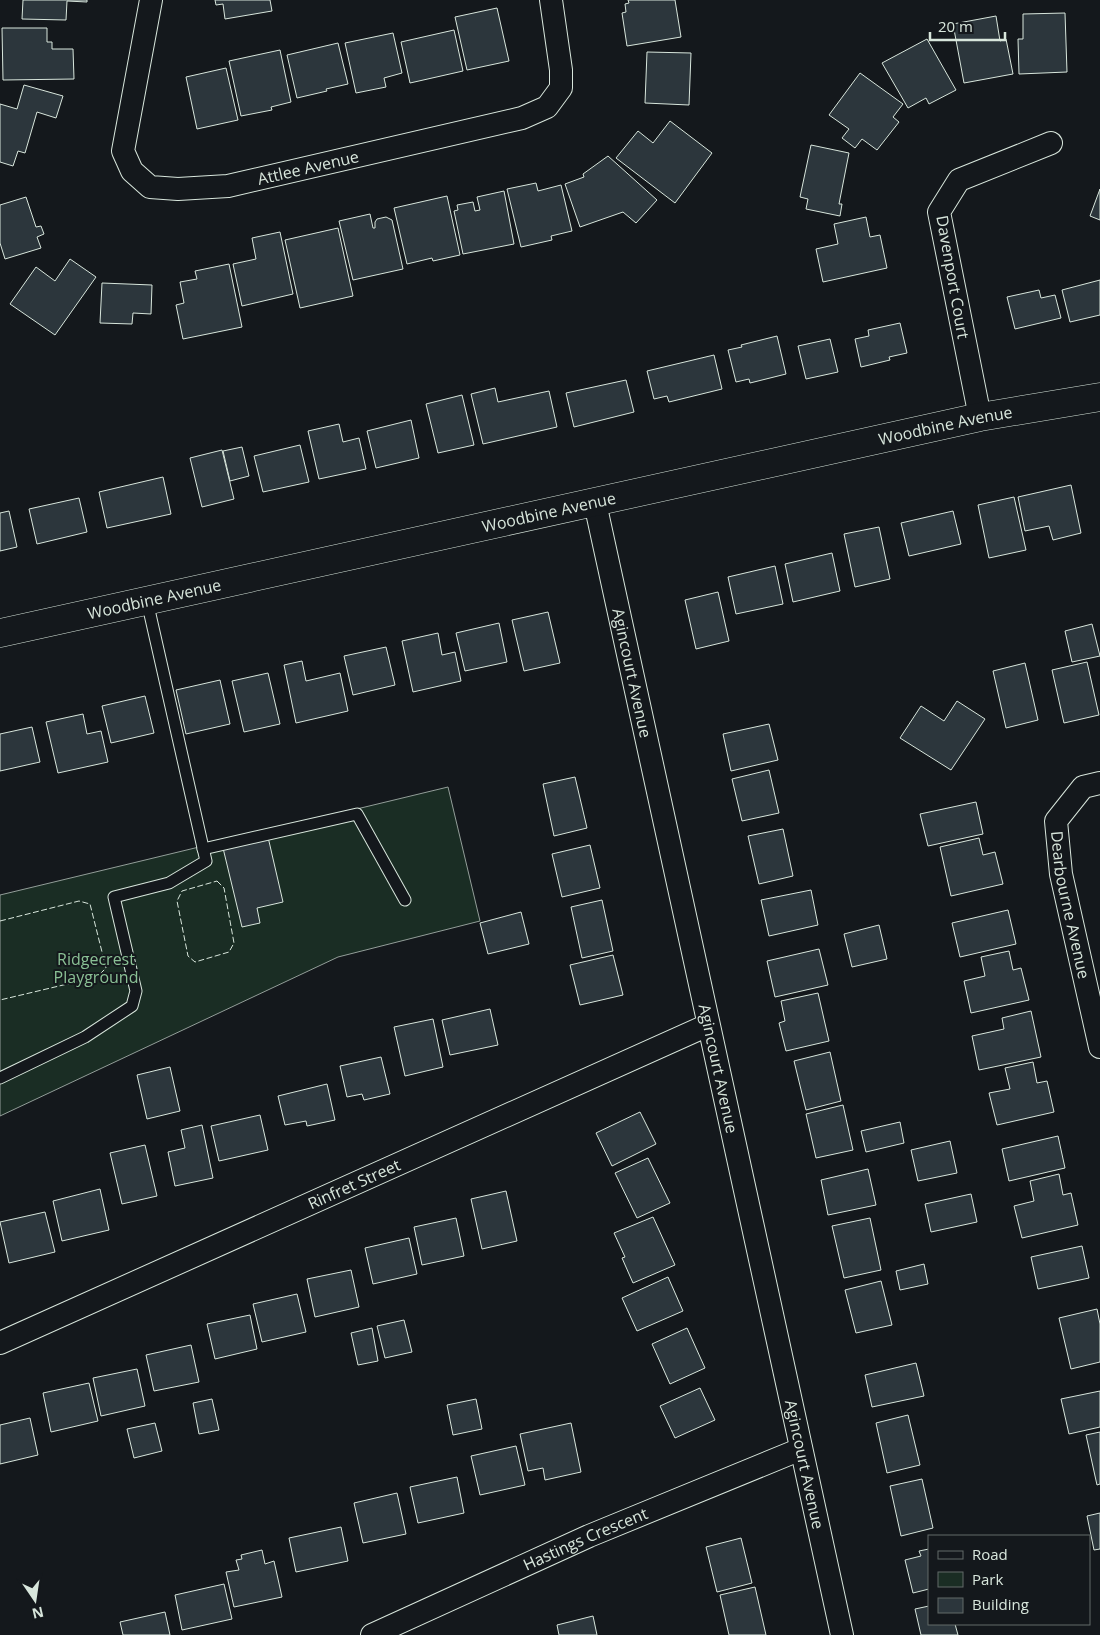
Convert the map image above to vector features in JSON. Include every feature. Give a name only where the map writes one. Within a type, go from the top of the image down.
[{"type":"street","name":"Attlee Avenue","points":[[151,0],[123,151],[132,171],[150,187],[178,189],[228,186],[522,118],[547,107],[561,88],[561,70],[551,0]]},
{"type":"street","name":"Davenport Court","points":[[980,417],[939,212],[959,180],[1051,143]]},
{"type":"street","name":"Woodbine Avenue","points":[[0,633],[980,417],[1100,397]]},
{"type":"street","name":"Agincourt Avenue","points":[[595,503],[842,1635]]},
{"type":"street","name":"Dearbourne Avenue","points":[[1100,783],[1083,787],[1056,820],[1060,874],[1100,1047]]},
{"type":"street","name":"Rinfret Street","points":[[0,1343],[708,1024]]},
{"type":"street","name":"Hastings Crescent","points":[[372,1635],[589,1536],[802,1449]]},
{"type":"lane","points":[[0,1078],[85,1038],[132,1006],[136,991],[114,897],[169,883],[206,861],[147,601]]},
{"type":"lane","points":[[203,848],[357,814],[405,900]]},
{"type":"green space","name":"Ridgecrest Playground","points":[[448,787],[480,921],[338,957],[0,1116],[0,895]]},
{"type":"building","points":[[23,0],[87,0],[87,2],[67,1],[66,20],[22,19]]},
{"type":"building","points":[[215,0],[270,0],[272,11],[225,19],[223,4],[216,5]]},
{"type":"building","points":[[628,0],[675,0],[681,37],[627,46],[622,13],[626,12],[625,4],[629,3]]},
{"type":"building","points":[[497,8],[509,61],[467,70],[455,17]]},
{"type":"building","points":[[1065,13],[1067,72],[1019,74],[1018,39],[1023,39],[1023,14]]},
{"type":"building","points":[[996,16],[1000,41],[1006,39],[1013,74],[964,83],[953,24]]},
{"type":"building","points":[[2,28],[47,28],[47,42],[52,42],[52,49],[73,49],[74,79],[3,80]]},
{"type":"building","points":[[454,30],[463,71],[410,83],[401,42]]},
{"type":"building","points":[[393,33],[402,73],[384,78],[386,87],[356,93],[345,43]]},
{"type":"building","points":[[927,39],[956,90],[929,104],[926,98],[908,108],[882,63]]},
{"type":"building","points":[[338,43],[348,84],[297,98],[287,55]]},
{"type":"building","points":[[280,50],[291,102],[271,107],[272,110],[241,116],[229,61]]},
{"type":"building","points":[[647,52],[691,53],[689,105],[645,103]]},
{"type":"building","points":[[226,68],[238,120],[197,129],[186,77]]},
{"type":"building","points":[[860,73],[903,104],[893,117],[899,122],[877,150],[862,139],[855,148],[842,138],[849,129],[829,115]]},
{"type":"building","points":[[24,85],[63,96],[56,118],[37,112],[25,153],[18,151],[13,166],[0,162],[0,104],[17,109]]},
{"type":"building","points":[[670,121],[712,153],[675,203],[616,158],[638,131],[653,143]]},
{"type":"building","points":[[811,145],[849,153],[839,204],[842,204],[840,216],[806,209],[808,199],[800,197]]},
{"type":"building","points":[[608,156],[657,200],[636,223],[623,212],[580,227],[565,184],[584,177],[583,174]]},
{"type":"building","points":[[536,183],[538,191],[561,185],[572,231],[551,236],[552,240],[521,247],[507,189]]},
{"type":"building","points":[[1100,189],[1100,220],[1090,216]]},
{"type":"building","points":[[504,191],[514,244],[463,254],[454,211],[458,210],[457,205],[473,202],[475,211],[480,210],[477,197]]},
{"type":"building","points":[[447,196],[460,255],[433,261],[432,258],[407,264],[394,208]]},
{"type":"building","points":[[26,197],[36,227],[41,226],[44,234],[37,237],[41,248],[5,259],[0,243],[0,205]]},
{"type":"building","points":[[370,214],[373,228],[375,228],[377,219],[386,217],[392,220],[403,269],[353,280],[339,221]]},
{"type":"building","points":[[866,217],[870,237],[880,235],[887,268],[823,282],[816,249],[838,244],[834,224]]},
{"type":"building","points":[[338,228],[353,296],[300,308],[285,240]]},
{"type":"building","points":[[280,232],[293,294],[242,306],[233,264],[256,259],[252,238]]},
{"type":"building","points":[[70,259],[96,277],[55,335],[10,304],[36,267],[55,281]]},
{"type":"building","points":[[229,264],[242,327],[183,339],[176,305],[184,303],[180,282],[197,279],[195,271]]},
{"type":"building","points":[[1100,280],[1100,315],[1070,322],[1062,290]]},
{"type":"building","points":[[102,283],[152,285],[151,314],[133,313],[132,324],[100,323]]},
{"type":"building","points":[[1039,290],[1041,298],[1055,295],[1061,318],[1015,329],[1007,297]]},
{"type":"building","points":[[900,323],[907,353],[889,357],[890,360],[861,367],[855,339],[869,336],[868,330]]},
{"type":"building","points":[[777,336],[786,374],[750,383],[749,379],[736,382],[728,350]]},
{"type":"building","points":[[830,339],[838,372],[806,379],[798,346]]},
{"type":"building","points":[[714,355],[722,389],[669,402],[667,396],[654,399],[647,371]]},
{"type":"building","points":[[626,380],[634,412],[574,427],[566,393]]},
{"type":"building","points":[[495,388],[498,402],[549,391],[557,427],[483,444],[471,394]]},
{"type":"building","points":[[462,395],[474,445],[438,453],[426,404]]},
{"type":"building","points":[[411,420],[419,458],[376,468],[367,431]]},
{"type":"building","points":[[339,424],[343,442],[359,438],[366,469],[319,479],[308,431]]},
{"type":"building","points":[[300,445],[309,482],[263,492],[254,456]]},
{"type":"building","points":[[242,447],[249,476],[230,481],[223,451]]},
{"type":"building","points":[[222,450],[234,499],[202,507],[190,458]]},
{"type":"building","points":[[163,477],[171,514],[107,528],[99,492]]},
{"type":"building","points":[[1071,485],[1081,533],[1053,540],[1049,526],[1025,531],[1018,497]]},
{"type":"building","points":[[1014,497],[1026,550],[989,558],[978,505]]},
{"type":"building","points":[[79,498],[87,532],[37,544],[29,509]]},
{"type":"building","points":[[9,511],[17,547],[0,551],[0,513]]},
{"type":"building","points":[[953,511],[961,544],[909,556],[901,523]]},
{"type":"building","points":[[879,527],[890,579],[855,587],[844,534]]},
{"type":"building","points":[[832,553],[840,591],[793,602],[785,564]]},
{"type":"building","points":[[775,566],[783,604],[736,614],[728,577]]},
{"type":"building","points":[[718,592],[729,641],[696,649],[685,600]]},
{"type":"building","points":[[548,612],[560,663],[524,671],[512,620]]},
{"type":"building","points":[[499,623],[507,662],[465,671],[456,633]]},
{"type":"building","points":[[1092,624],[1100,656],[1072,662],[1065,631]]},
{"type":"building","points":[[438,633],[442,655],[455,652],[461,681],[413,692],[402,641]]},
{"type":"building","points":[[386,647],[395,685],[353,695],[344,656]]},
{"type":"building","points":[[302,661],[306,681],[340,673],[348,711],[296,723],[284,665]]},
{"type":"building","points":[[1087,662],[1099,715],[1064,723],[1052,670]]},
{"type":"building","points":[[1025,663],[1038,720],[1006,728],[993,671]]},
{"type":"building","points":[[268,673],[280,724],[244,732],[232,681]]},
{"type":"building","points":[[220,680],[230,724],[186,734],[176,690]]},
{"type":"building","points":[[145,696],[154,733],[111,743],[102,706]]},
{"type":"building","points":[[957,701],[985,719],[951,770],[900,738],[921,706],[944,721]]},
{"type":"building","points":[[83,714],[87,734],[101,731],[108,762],[58,773],[46,722]]},
{"type":"building","points":[[769,724],[778,760],[731,771],[723,734]]},
{"type":"building","points":[[32,727],[40,762],[0,771],[0,734]]},
{"type":"building","points":[[769,770],[779,813],[742,821],[732,779]]},
{"type":"building","points":[[575,777],[587,828],[554,836],[543,784]]},
{"type":"building","points":[[976,802],[983,834],[928,846],[920,814]]},
{"type":"building","points":[[783,829],[793,876],[759,884],[748,836]]},
{"type":"building","points":[[268,837],[283,902],[257,908],[260,923],[242,927],[223,848]]},
{"type":"building","points":[[979,838],[983,855],[995,852],[1003,884],[951,896],[940,847]]},
{"type":"building","points":[[590,845],[600,888],[562,897],[552,854]]},
{"type":"building","points":[[811,890],[818,925],[769,936],[761,900]]},
{"type":"building","points":[[602,900],[613,951],[582,958],[571,907]]},
{"type":"building","points":[[1008,910],[1016,944],[960,957],[952,923]]},
{"type":"building","points":[[521,912],[529,944],[488,954],[480,923]]},
{"type":"building","points":[[879,925],[887,959],[852,967],[844,934]]},
{"type":"building","points":[[819,949],[828,985],[775,997],[767,961]]},
{"type":"building","points":[[1009,951],[1013,970],[1021,968],[1029,1000],[971,1013],[964,981],[985,976],[981,957]]},
{"type":"building","points":[[613,955],[623,995],[580,1005],[570,965]]},
{"type":"building","points":[[818,993],[829,1041],[786,1051],[779,1023],[785,1021],[781,1001]]},
{"type":"building","points":[[490,1009],[498,1045],[450,1055],[442,1020]]},
{"type":"building","points":[[1031,1011],[1041,1057],[979,1070],[972,1036],[1004,1029],[1002,1018]]},
{"type":"building","points":[[433,1019],[443,1067],[405,1076],[394,1027]]},
{"type":"building","points":[[830,1052],[841,1101],[806,1110],[794,1061]]},
{"type":"building","points":[[381,1057],[390,1094],[364,1100],[362,1094],[347,1097],[340,1066]]},
{"type":"building","points":[[1033,1062],[1037,1083],[1047,1081],[1054,1112],[997,1125],[989,1093],[1010,1089],[1005,1068]]},
{"type":"building","points":[[170,1067],[180,1111],[147,1119],[137,1075]]},
{"type":"building","points":[[327,1084],[335,1120],[307,1126],[306,1121],[285,1125],[278,1096]]},
{"type":"building","points":[[843,1105],[853,1150],[816,1158],[806,1114]]},
{"type":"building","points":[[640,1112],[656,1144],[612,1166],[596,1133]]},
{"type":"building","points":[[260,1115],[268,1150],[219,1161],[211,1126]]},
{"type":"building","points":[[900,1122],[904,1143],[866,1152],[861,1131]]},
{"type":"building","points":[[202,1125],[213,1178],[175,1186],[168,1152],[185,1148],[181,1130]]},
{"type":"building","points":[[1058,1136],[1065,1168],[1009,1181],[1002,1149]]},
{"type":"building","points":[[950,1141],[957,1173],[918,1181],[911,1150]]},
{"type":"building","points":[[145,1145],[157,1196],[122,1204],[110,1153]]},
{"type":"building","points":[[648,1158],[670,1203],[637,1218],[615,1173]]},
{"type":"building","points":[[868,1169],[876,1205],[828,1215],[821,1180]]},
{"type":"building","points":[[1059,1174],[1063,1195],[1071,1193],[1078,1225],[1022,1238],[1014,1206],[1034,1201],[1030,1181]]},
{"type":"building","points":[[100,1189],[109,1230],[62,1241],[53,1201]]},
{"type":"building","points":[[506,1191],[517,1241],[482,1249],[471,1199]]},
{"type":"building","points":[[971,1194],[977,1222],[931,1232],[925,1204]]},
{"type":"building","points":[[45,1212],[55,1252],[9,1263],[0,1222]]},
{"type":"building","points":[[653,1217],[675,1265],[633,1283],[622,1258],[625,1257],[614,1233]]},
{"type":"building","points":[[456,1218],[464,1256],[422,1265],[414,1227]]},
{"type":"building","points":[[870,1218],[881,1270],[844,1278],[832,1226]]},
{"type":"building","points":[[409,1238],[417,1274],[373,1284],[365,1248]]},
{"type":"building","points":[[1082,1246],[1089,1278],[1038,1289],[1031,1257]]},
{"type":"building","points":[[924,1264],[928,1284],[900,1290],[896,1271]]},
{"type":"building","points":[[351,1270],[359,1307],[315,1317],[307,1279]]},
{"type":"building","points":[[668,1277],[683,1311],[637,1331],[622,1298]]},
{"type":"building","points":[[881,1281],[892,1325],[856,1333],[845,1290]]},
{"type":"building","points":[[297,1294],[306,1332],[262,1342],[253,1304]]},
{"type":"building","points":[[1097,1309],[1100,1324],[1100,1362],[1071,1369],[1059,1318]]},
{"type":"building","points":[[250,1315],[257,1349],[215,1359],[207,1324]]},
{"type":"building","points":[[404,1320],[412,1352],[385,1358],[377,1326]]},
{"type":"building","points":[[372,1328],[378,1361],[358,1365],[351,1333]]},
{"type":"building","points":[[687,1328],[705,1368],[670,1384],[652,1344]]},
{"type":"building","points":[[191,1345],[199,1382],[154,1391],[146,1355]]},
{"type":"building","points":[[916,1363],[924,1396],[872,1407],[865,1375]]},
{"type":"building","points":[[137,1369],[145,1406],[101,1416],[93,1378]]},
{"type":"building","points":[[89,1383],[98,1421],[51,1432],[43,1393]]},
{"type":"building","points":[[700,1388],[715,1420],[675,1438],[660,1406]]},
{"type":"building","points":[[1100,1391],[1100,1427],[1069,1434],[1061,1399]]},
{"type":"building","points":[[212,1399],[219,1430],[199,1434],[193,1403]]},
{"type":"building","points":[[476,1399],[482,1429],[453,1435],[447,1405]]},
{"type":"building","points":[[908,1415],[920,1465],[887,1473],[876,1423]]},
{"type":"building","points":[[30,1418],[38,1455],[0,1464],[0,1425]]},
{"type":"building","points":[[155,1423],[162,1451],[134,1458],[127,1429]]},
{"type":"building","points":[[571,1423],[581,1472],[545,1480],[543,1468],[528,1471],[520,1434]]},
{"type":"building","points":[[1100,1432],[1100,1484],[1097,1485],[1086,1435]]},
{"type":"building","points":[[516,1446],[525,1485],[480,1495],[471,1456]]},
{"type":"building","points":[[457,1477],[464,1513],[418,1523],[410,1487]]},
{"type":"building","points":[[922,1479],[933,1528],[901,1536],[890,1486]]},
{"type":"building","points":[[397,1493],[406,1534],[363,1543],[354,1503]]},
{"type":"building","points":[[1100,1513],[1100,1549],[1094,1550],[1087,1516]]},
{"type":"building","points":[[341,1527],[348,1561],[296,1572],[289,1538]]},
{"type":"building","points":[[741,1538],[752,1583],[717,1592],[706,1547]]},
{"type":"building","points":[[928,1549],[928,1589],[913,1593],[905,1560],[921,1556],[919,1551]]},
{"type":"building","points":[[262,1550],[265,1564],[274,1561],[282,1597],[234,1607],[226,1572],[239,1570],[236,1560],[242,1559],[241,1555]]},
{"type":"building","points":[[224,1584],[232,1619],[182,1630],[175,1595]]},
{"type":"building","points":[[755,1587],[766,1635],[729,1635],[720,1595]]},
{"type":"building","points":[[928,1606],[928,1625],[955,1625],[958,1635],[921,1635],[915,1609]]},
{"type":"building","points":[[165,1612],[170,1635],[123,1635],[120,1622]]},
{"type":"building","points":[[593,1616],[597,1635],[559,1635],[557,1625]]},
{"type":"fence","points":[[217,881],[224,888],[234,943],[229,952],[195,962],[188,956],[177,901],[182,891],[217,881]]},
{"type":"fence","points":[[0,921],[79,901],[90,904],[106,968],[97,977],[0,1000]]}]
